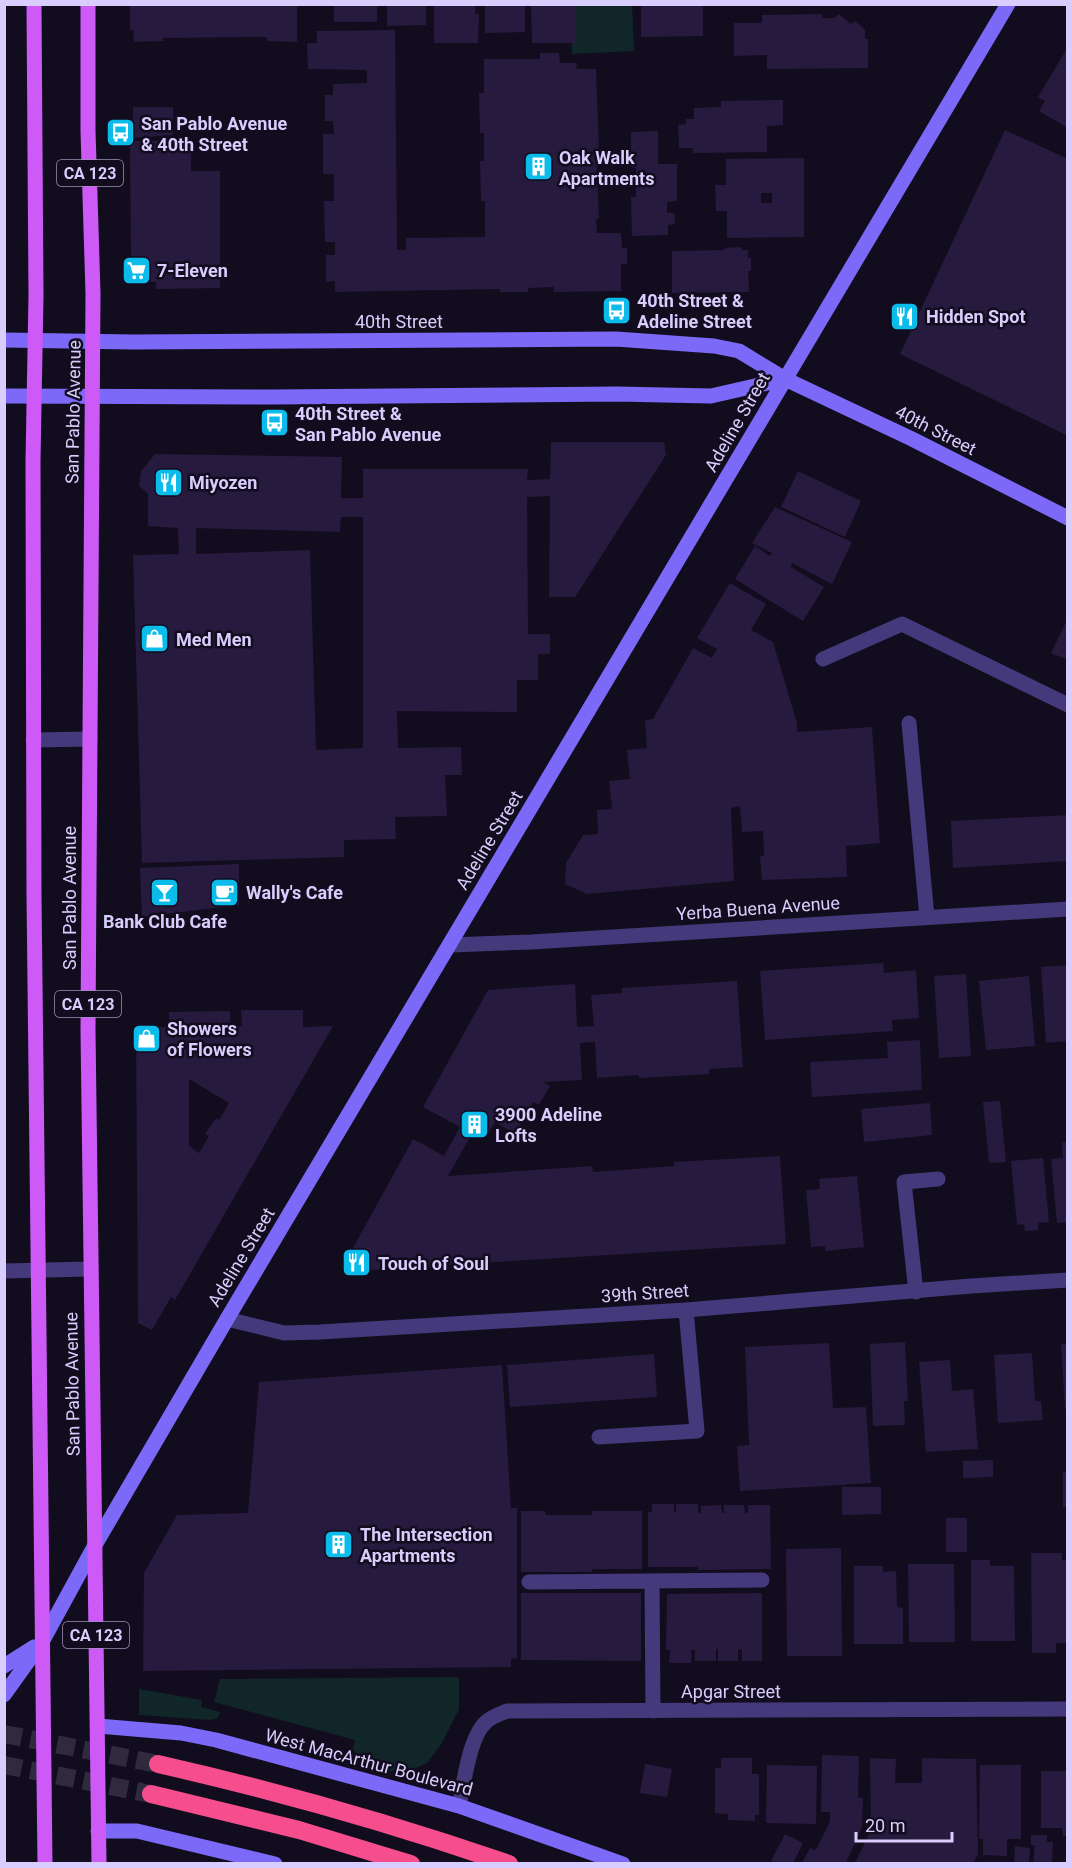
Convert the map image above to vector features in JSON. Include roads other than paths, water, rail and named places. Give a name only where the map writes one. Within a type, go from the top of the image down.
[{"type":"highway","points":[[158,1764],[318,1803],[509,1863]]},
{"type":"highway","points":[[151,1794],[299,1830],[411,1863]]},
{"type":"main road","name":"San Pablo Avenue","points":[[34,4],[36,340],[33,740],[45,1863]]},
{"type":"main road","name":"San Pablo Avenue","points":[[88,4],[93,397],[87,1030],[99,1863]]},
{"type":"main road","name":"Adeline Street","points":[[4,1695],[42,1642],[95,1545],[227,1319],[1008,4]]},
{"type":"main road","name":"40th Street","points":[[4,340],[93,342],[616,339],[714,346],[739,351],[785,380],[912,439],[1068,518]]},
{"type":"main road","points":[[4,396],[617,394],[711,396],[785,380]]},
{"type":"main road","name":"CA 123","points":[[4,1666],[42,1642]]},
{"type":"main road","name":"West MacArthur Boulevard","points":[[98,1726],[181,1733],[216,1740],[459,1806],[623,1863]]},
{"type":"main road","points":[[98,1831],[137,1831],[275,1863]]},
{"type":"street","points":[[823,659],[902,624],[1068,705]]},
{"type":"street","points":[[909,723],[927,917]]},
{"type":"street","points":[[33,740],[90,739]]},
{"type":"street","name":"Yerba Buena Avenue","points":[[450,945],[1068,909]]},
{"type":"street","points":[[916,1292],[904,1182],[938,1179]]},
{"type":"street","points":[[4,1271],[90,1269]]},
{"type":"street","name":"39th Street","points":[[227,1319],[284,1333],[686,1310],[1068,1280]]},
{"type":"street","points":[[599,1437],[697,1431],[686,1310]]},
{"type":"street","points":[[652,1581],[653,1711]]},
{"type":"street","points":[[529,1582],[762,1581]]},
{"type":"street","name":"Apgar Street","points":[[459,1806],[472,1747],[478,1733],[486,1722],[507,1711],[1068,1709]]},
{"type":"tunnel","points":[[4,1734],[158,1764]]},
{"type":"tunnel","points":[[4,1765],[151,1794]]},
{"type":"place","name":"San Pablo Avenue & 40th Street","points":[[120,133]]},
{"type":"place","name":"Oak Walk Apartments","points":[[538,167]]},
{"type":"place","name":"7-Eleven","points":[[136,270]]},
{"type":"place","name":"40th Street & Adeline Street","points":[[616,310]]},
{"type":"place","name":"Hidden Spot","points":[[905,316]]},
{"type":"place","name":"40th Street & San Pablo Avenue","points":[[274,423]]},
{"type":"place","name":"Miyozen","points":[[168,482]]},
{"type":"place","name":"Med Men","points":[[155,639]]},
{"type":"place","name":"Bank Club Cafe","points":[[165,892]]},
{"type":"place","name":"Wally's Cafe","points":[[225,892]]},
{"type":"place","name":"Showers of Flowers","points":[[146,1038]]},
{"type":"place","name":"3900 Adeline Lofts","points":[[474,1124]]},
{"type":"place","name":"Touch of Soul","points":[[357,1263]]},
{"type":"place","name":"The Intersection Apartments","points":[[339,1544]]}]
